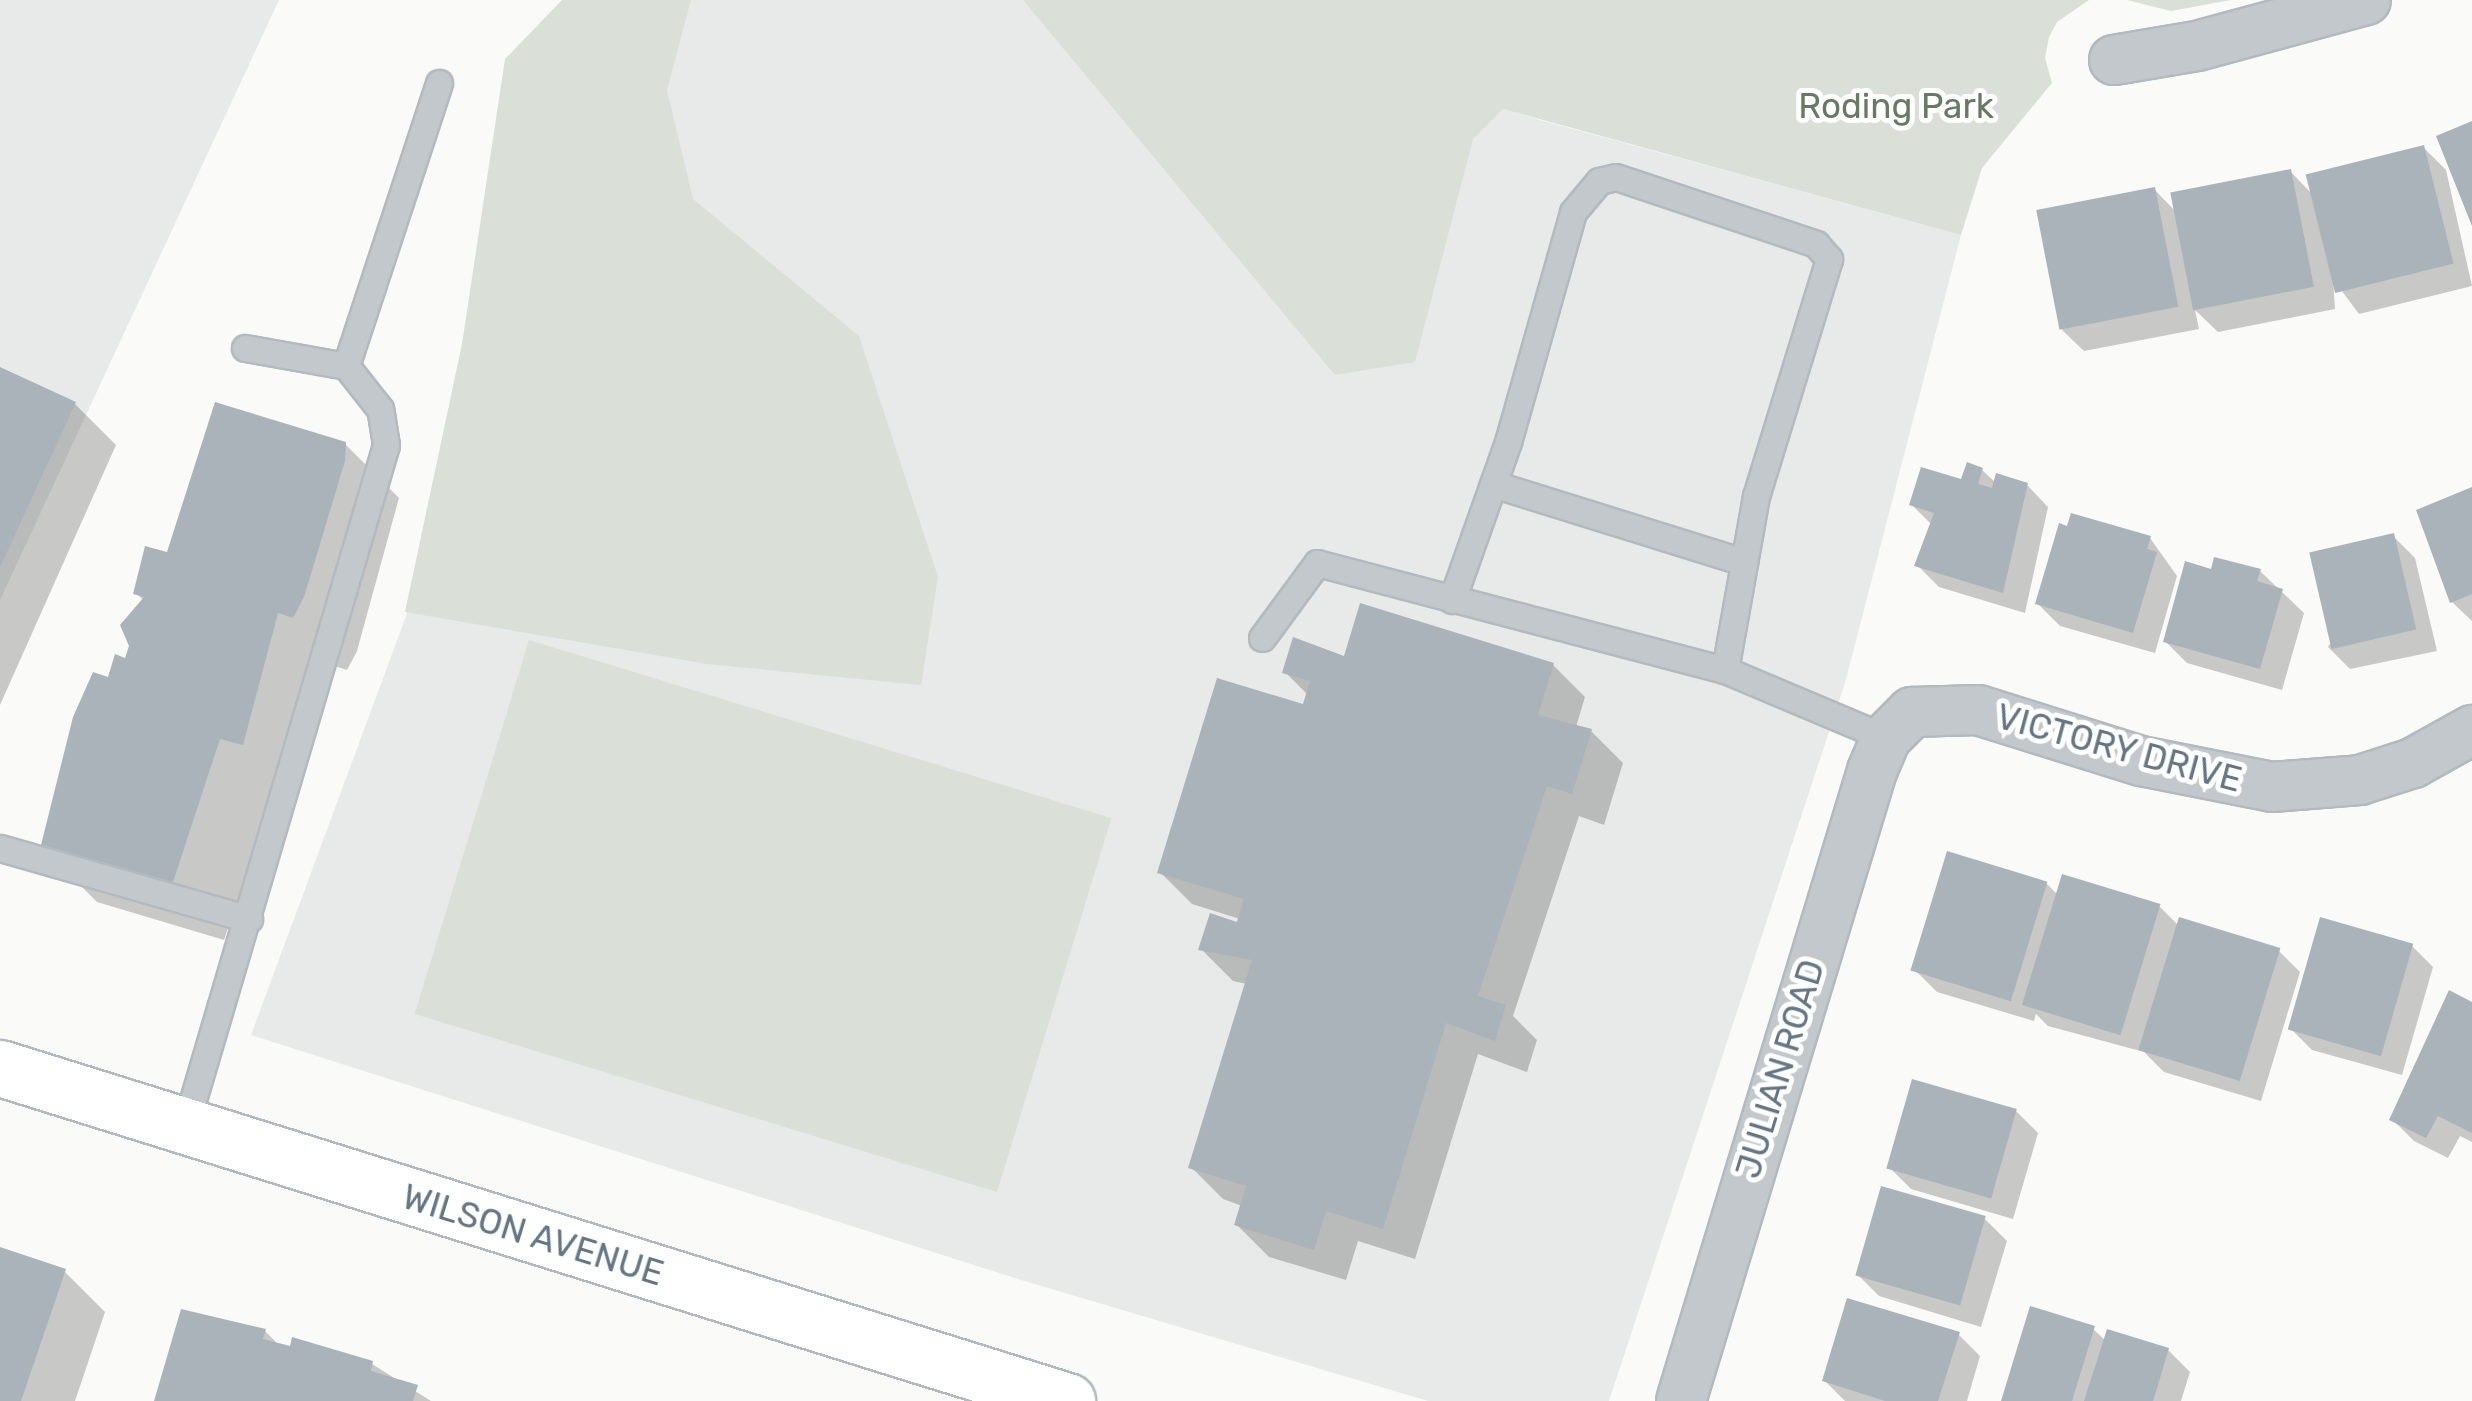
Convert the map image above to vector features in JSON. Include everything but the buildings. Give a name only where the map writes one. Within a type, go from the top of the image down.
[{"type":"main road","name":"WILSON AVENUE","points":[[0,1068],[1067,1401]]},
{"type":"street","points":[[2114,60],[2197,46],[2366,0]]},
{"type":"street","name":"VICTORY DRIVE","points":[[1886,738],[1912,712],[1978,710],[2141,761],[2272,787],[2360,780],[2466,745]]},
{"type":"street","name":"JULIAN ROAD","points":[[1681,1401],[1886,738]]},
{"type":"lane","points":[[346,366],[439,83]]},
{"type":"lane","points":[[1452,600],[1494,484],[1573,212],[1598,180],[1616,177],[1816,244],[1829,259],[1756,496],[1725,670]]},
{"type":"lane","points":[[186,1127],[386,446],[380,409],[346,366],[244,348]]},
{"type":"lane","points":[[1494,484],[1744,562]]},
{"type":"lane","points":[[1262,638],[1317,563],[1725,670],[1886,738]]},
{"type":"lane","points":[[0,848],[248,919]]},
{"type":"shaded area","points":[[0,0],[279,0],[0,600]]},
{"type":"shaded area","points":[[634,0],[1156,0],[1540,120],[1961,235],[1845,683],[1609,1401],[1428,1401],[1018,1279],[251,1035]]},
{"type":"green space","points":[[562,0],[691,0],[667,90],[693,199],[859,336],[938,577],[921,685],[707,664],[405,612],[462,344],[505,59]]},
{"type":"green space","name":"Roding Park","points":[[1023,0],[2089,0],[2057,22],[2045,58],[2052,83],[1982,168],[1961,235],[1503,109],[1473,139],[1415,362],[1335,375]]},
{"type":"green space","points":[[2127,0],[2231,0],[2171,11]]},
{"type":"green space","points":[[529,640],[1111,818],[997,1192],[415,1014]]}]
